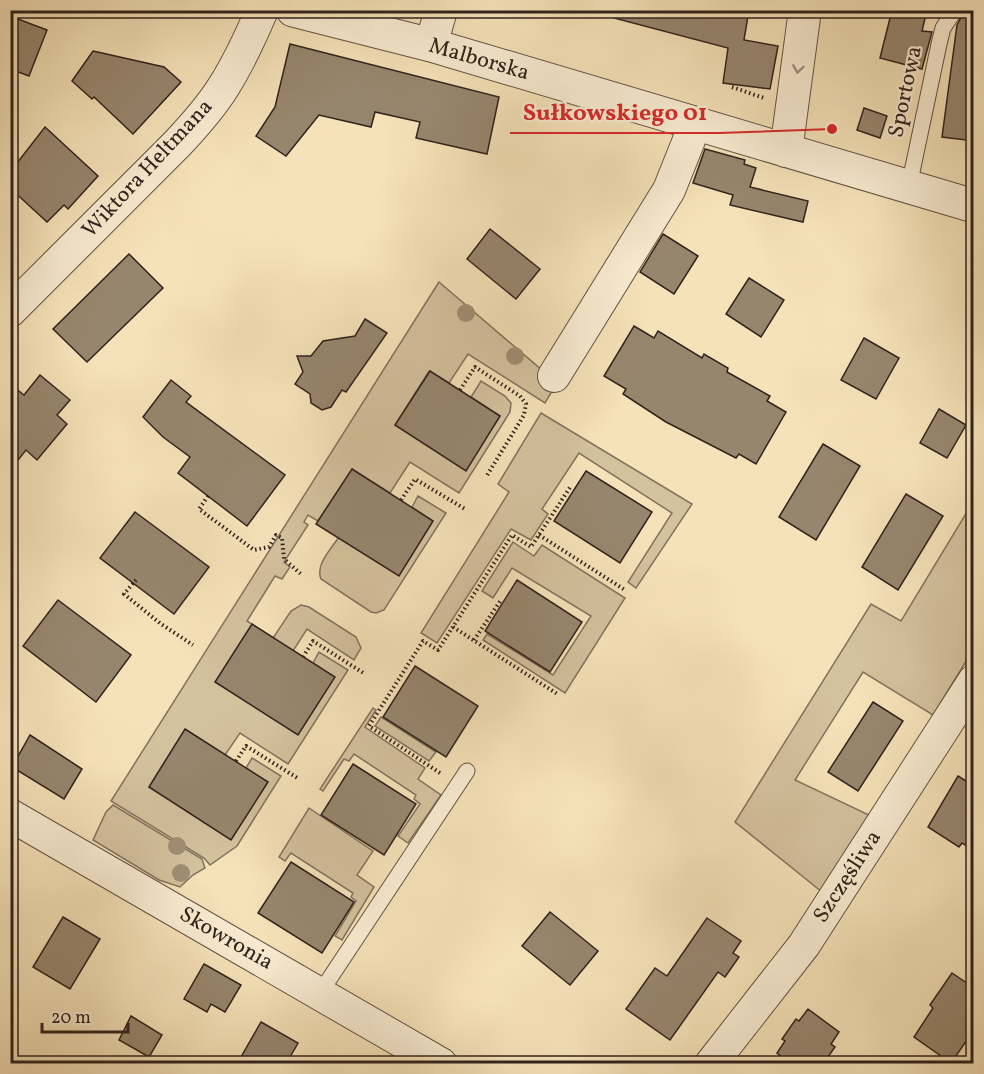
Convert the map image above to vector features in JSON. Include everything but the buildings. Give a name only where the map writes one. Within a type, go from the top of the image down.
[{"type":"street","name":"Wiktora Heltmana","points":[[10,311],[169,153],[202,116],[224,86],[247,46],[262,10]]},
{"type":"street","name":"Malborska","points":[[293,10],[431,45],[974,206]]},
{"type":"street","points":[[431,45],[441,10]]},
{"type":"street","points":[[786,151],[805,10]]},
{"type":"street","points":[[554,376],[669,190],[694,123]]},
{"type":"street","name":"Szczęśliwa","points":[[711,1064],[804,945],[974,681]]},
{"type":"street","name":"Skowronia","points":[[10,814],[441,1064]]},
{"type":"lane","name":"Sportowa","points":[[909,186],[943,28],[955,10]]},
{"type":"lane","points":[[320,993],[468,771]]},
{"type":"path","points":[[732,87],[765,98]]},
{"type":"path","points":[[460,390],[475,367],[520,396],[526,405],[524,415],[486,477]]},
{"type":"path","points":[[401,500],[415,479],[465,509]]},
{"type":"path","points":[[458,785],[369,726],[423,641],[438,650],[512,535],[531,547],[572,486]]},
{"type":"path","points":[[208,496],[199,508],[254,550],[268,547],[276,535],[282,538],[285,559],[301,574]]},
{"type":"path","points":[[539,535],[626,590]]},
{"type":"path","points":[[135,580],[124,594],[160,624],[194,645]]},
{"type":"path","points":[[474,640],[501,600]]},
{"type":"path","points":[[453,627],[559,695]]},
{"type":"path","points":[[303,657],[313,641],[365,674]]},
{"type":"path","points":[[236,761],[246,746],[299,779]]},
{"type":"shaded area","points":[[439,282],[557,383],[545,403],[468,354],[449,383],[429,371],[395,425],[465,470],[500,416],[471,397],[481,381],[505,396],[511,403],[510,412],[459,493],[410,462],[390,493],[352,469],[318,521],[308,515],[304,522],[308,525],[284,562],[290,567],[282,579],[275,576],[247,621],[334,677],[313,663],[319,652],[348,670],[288,764],[240,733],[225,755],[185,730],[149,787],[231,839],[268,782],[246,768],[252,758],[281,776],[237,846],[210,865],[204,858],[111,801]]},
{"type":"shaded area","points":[[541,413],[692,504],[636,588],[628,582],[672,513],[579,453],[542,509],[548,514],[531,540],[511,529],[437,643],[421,633],[509,492],[498,484]]},
{"type":"shaded area","points":[[418,496],[446,513],[384,610],[371,612],[321,579],[322,563],[339,537],[399,575],[433,521],[412,507]]},
{"type":"shaded area","points":[[973,502],[973,650],[933,715],[863,672],[795,780],[869,815],[822,892],[735,822],[871,604],[901,621]]},
{"type":"shaded area","points":[[513,542],[534,556],[542,545],[625,598],[565,693],[483,640],[487,634],[553,675],[591,616],[512,568],[493,598],[482,591]]},
{"type":"shaded area","points":[[301,605],[309,607],[356,637],[361,648],[354,660],[307,629],[293,651],[273,638],[291,611]]},
{"type":"shaded area","points":[[373,708],[376,710],[365,727],[425,768],[418,779],[441,795],[408,843],[398,836],[420,804],[414,799],[416,795],[354,754],[349,761],[344,759],[323,791],[320,789]]},
{"type":"shaded area","points":[[381,717],[436,752],[429,761],[375,726]]},
{"type":"shaded area","points":[[113,805],[202,859],[205,868],[180,887],[159,880],[93,840],[106,812]]},
{"type":"shaded area","points":[[309,808],[373,851],[357,875],[374,887],[342,940],[335,936],[356,901],[351,897],[353,893],[291,853],[285,861],[279,857]]},
{"type":"place","name":"Sułkowskiego 01","points":[[832,129]]}]
